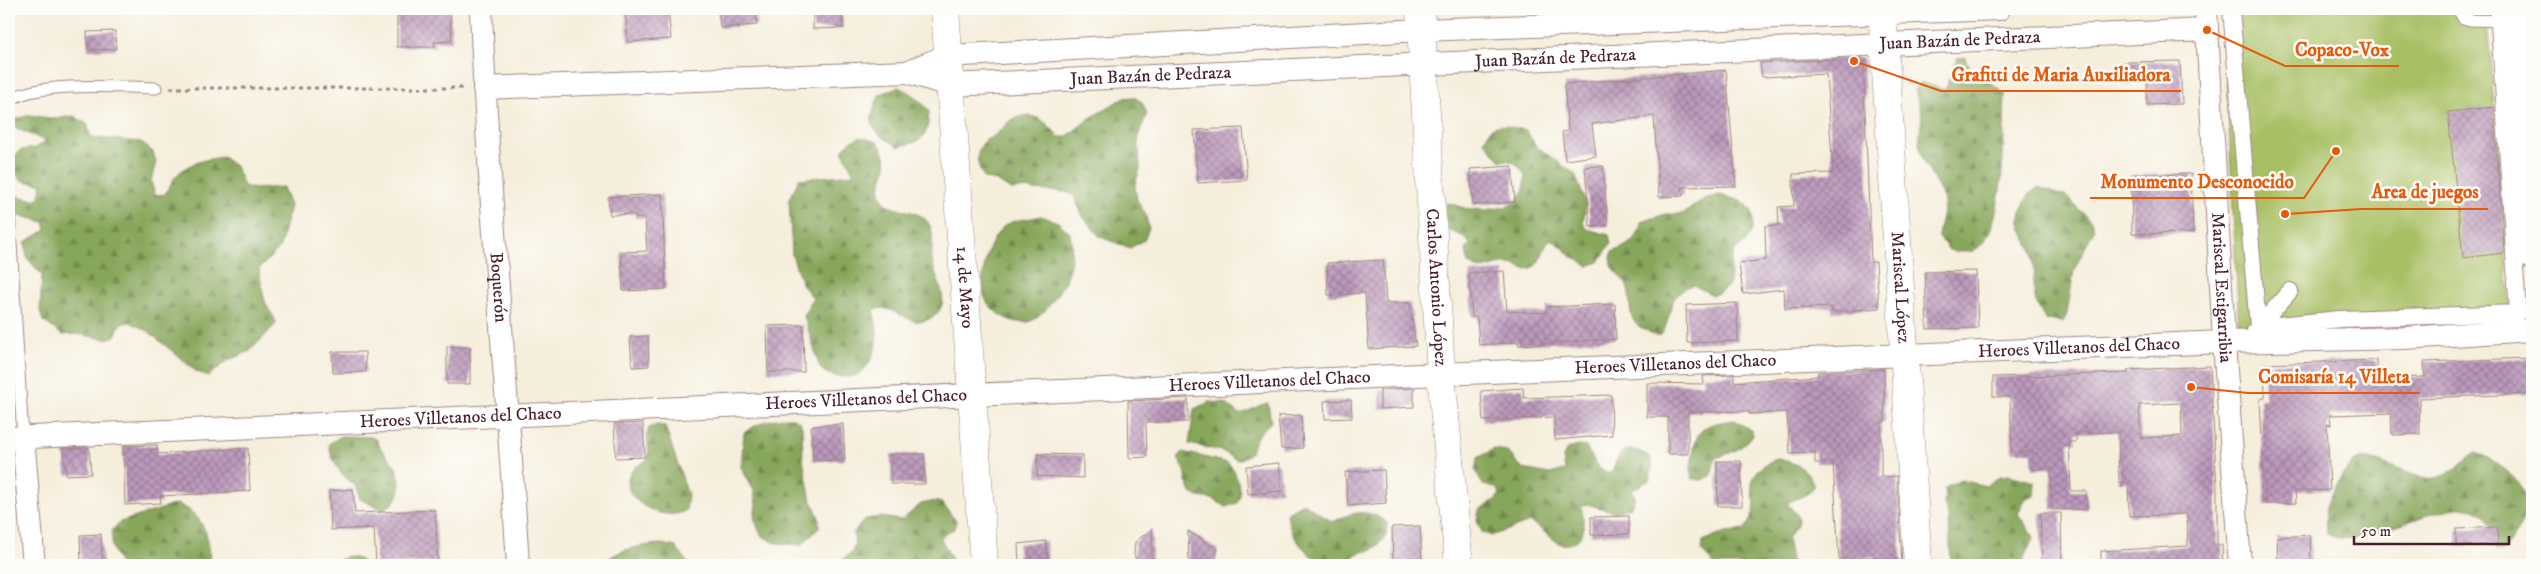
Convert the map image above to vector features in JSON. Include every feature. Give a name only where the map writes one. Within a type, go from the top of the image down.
[{"type":"main road","name":"14 de Mayo","points":[[944,9],[984,565]]},
{"type":"main road","name":"Mariscal López","points":[[1882,11],[1918,565]]},
{"type":"main road","name":"Carlos Antonio López","points":[[1421,19],[1441,374],[1459,565]]},
{"type":"street","name":"Boquerón","points":[[481,9],[484,88],[509,414],[518,565]]},
{"type":"street","points":[[484,88],[907,72],[946,56],[1421,19],[1999,9]]},
{"type":"street","points":[[2231,9],[2258,327]]},
{"type":"street","points":[[2258,327],[2340,319],[2518,313],[2512,17]]},
{"type":"street","points":[[2512,17],[2532,259]]},
{"type":"street","name":"Juan Bazán de Pedraza","points":[[907,72],[949,85],[1884,44],[2206,19]]},
{"type":"street","name":"Mariscal Estigarribia","points":[[2206,19],[2224,342],[2240,565]]},
{"type":"street","points":[[2224,342],[2254,332],[2290,291]]},
{"type":"street","name":"Heroes Villetanos del Chaco","points":[[16,438],[509,414],[971,396],[1904,354],[2224,342],[2406,338],[2532,330]]},
{"type":"street","points":[[16,438],[34,565]]},
{"type":"lane","points":[[2458,9],[2463,18],[2470,20],[2512,17]]},
{"type":"lane","points":[[9,101],[17,94],[62,88],[156,88]]},
{"type":"lane","points":[[9,211],[16,438]]},
{"type":"path","points":[[156,88],[484,88]]},
{"type":"green space","points":[[2223,9],[2486,9],[2511,317],[2239,330]]},
{"type":"green space","points":[[1966,57],[1971,71],[1976,76],[1987,80],[2005,94],[2003,154],[1998,204],[1992,225],[1984,242],[1972,251],[1963,252],[1949,250],[1938,236],[1945,200],[1923,160],[1919,143],[1922,116],[1915,90],[1921,82],[1945,90],[1957,58]]},
{"type":"green space","points":[[898,87],[911,93],[929,110],[926,132],[923,137],[913,143],[897,147],[880,135],[873,126],[872,116],[879,95]]},
{"type":"green space","points":[[1134,97],[1142,102],[1147,114],[1138,136],[1140,169],[1135,185],[1137,200],[1145,213],[1149,228],[1144,240],[1130,248],[1100,237],[1084,218],[1073,195],[1066,192],[1027,188],[1011,190],[997,181],[985,179],[982,174],[978,165],[979,149],[986,140],[995,135],[1010,121],[1018,117],[1032,116],[1044,121],[1059,137],[1066,137],[1090,118],[1123,98]]},
{"type":"green space","points":[[30,115],[54,119],[74,116],[87,124],[91,137],[141,142],[153,152],[156,162],[151,181],[155,195],[165,194],[176,176],[193,164],[223,157],[236,167],[244,186],[255,189],[283,187],[290,206],[280,247],[259,269],[265,302],[276,324],[250,351],[229,360],[208,376],[197,372],[148,331],[130,322],[120,324],[115,336],[106,339],[76,334],[63,335],[43,321],[40,311],[42,275],[27,258],[25,242],[46,230],[44,222],[14,214],[9,206],[10,194],[33,200],[39,198],[42,184],[21,179],[16,173],[12,160],[20,150],[36,148],[46,141],[15,128],[16,119]]},
{"type":"green space","points":[[1501,125],[1526,130],[1536,146],[1575,174],[1586,204],[1583,223],[1587,229],[1609,235],[1611,243],[1599,262],[1588,266],[1571,256],[1560,245],[1550,239],[1539,260],[1531,268],[1525,269],[1503,264],[1484,269],[1474,267],[1468,263],[1466,248],[1470,244],[1464,237],[1441,227],[1441,214],[1447,203],[1467,209],[1490,209],[1508,206],[1521,195],[1525,186],[1525,175],[1515,163],[1501,161],[1484,141],[1491,128]]},
{"type":"green space","points":[[861,137],[878,142],[883,151],[886,167],[880,193],[885,202],[889,206],[919,215],[925,219],[931,228],[933,266],[941,289],[942,303],[940,310],[926,321],[911,320],[882,308],[874,310],[877,341],[873,356],[865,369],[853,376],[845,377],[834,376],[820,368],[804,316],[813,298],[802,284],[792,255],[789,199],[799,179],[854,174],[842,150],[851,141]]},
{"type":"green space","points":[[2039,187],[2056,194],[2065,195],[2091,221],[2094,230],[2074,270],[2067,314],[2063,322],[2046,320],[2036,302],[2033,254],[2020,222],[2025,202],[2031,193]]},
{"type":"green space","points":[[1719,195],[1744,203],[1751,210],[1753,216],[1753,226],[1748,239],[1733,255],[1730,283],[1722,291],[1713,295],[1693,285],[1684,289],[1678,294],[1671,306],[1668,320],[1661,335],[1652,334],[1634,322],[1628,289],[1612,265],[1612,252],[1632,241],[1638,233],[1641,222],[1665,214],[1683,214],[1704,199]]},
{"type":"green space","points":[[1041,216],[1058,222],[1070,233],[1070,267],[1060,290],[1042,313],[1031,321],[1012,321],[994,310],[986,300],[983,281],[986,259],[994,238],[1007,224]]},
{"type":"green space","points":[[1209,402],[1225,403],[1239,414],[1268,403],[1271,422],[1260,432],[1252,450],[1247,455],[1237,460],[1222,451],[1189,444],[1194,409]]},
{"type":"green space","points":[[793,418],[800,422],[802,427],[803,459],[810,496],[819,518],[819,528],[801,545],[775,543],[762,536],[754,517],[756,505],[754,491],[741,467],[744,433],[767,421]]},
{"type":"green space","points":[[1735,420],[1752,431],[1753,435],[1736,450],[1715,458],[1711,476],[1702,480],[1693,479],[1691,465],[1699,434],[1703,429],[1715,423]]},
{"type":"green space","points":[[657,425],[665,426],[688,495],[686,510],[677,514],[655,511],[636,499],[630,491],[628,482],[631,472],[649,458],[647,434],[649,428]]},
{"type":"green space","points":[[341,436],[371,437],[377,440],[382,450],[393,463],[399,477],[399,493],[392,504],[382,510],[360,499],[355,485],[337,467],[330,450],[329,444]]},
{"type":"green space","points":[[1579,446],[1586,447],[1599,469],[1611,474],[1617,459],[1628,450],[1641,452],[1650,457],[1653,466],[1649,480],[1632,490],[1635,497],[1631,507],[1615,512],[1587,504],[1582,506],[1584,524],[1582,534],[1577,540],[1568,544],[1556,542],[1530,522],[1491,536],[1482,532],[1477,520],[1479,510],[1495,500],[1500,494],[1496,488],[1483,485],[1475,469],[1478,458],[1494,449],[1507,451],[1523,469],[1550,474],[1565,470],[1563,457],[1567,449]]},
{"type":"green space","points":[[1183,452],[1228,463],[1234,470],[1238,482],[1240,495],[1237,503],[1226,507],[1213,499],[1198,497],[1191,493],[1186,481],[1186,473],[1178,457]]},
{"type":"green space","points":[[2476,453],[2503,468],[2514,478],[2525,497],[2523,518],[2519,528],[2504,550],[2496,550],[2487,520],[2472,509],[2454,508],[2433,513],[2364,536],[2344,538],[2327,534],[2326,514],[2331,495],[2346,470],[2357,460],[2373,460],[2425,478],[2434,478],[2446,474]]},
{"type":"green space","points":[[1778,459],[1801,467],[1809,475],[1814,487],[1807,494],[1787,503],[1798,517],[1797,525],[1787,538],[1792,565],[1715,565],[1701,550],[1703,541],[1719,534],[1744,530],[1751,518],[1755,503],[1752,490],[1753,479],[1763,466]]},
{"type":"green space","points":[[2009,475],[2035,482],[2034,496],[2026,498],[2018,514],[2034,537],[2024,557],[2023,565],[1951,565],[1949,519],[1944,503],[1945,488],[1961,480],[1986,486],[2000,476]]},
{"type":"green space","points":[[936,501],[943,504],[956,521],[954,529],[945,533],[941,539],[955,565],[835,565],[853,550],[853,533],[865,519],[880,517],[902,520],[921,504]]},
{"type":"green space","points":[[1303,503],[1333,522],[1347,515],[1367,513],[1374,515],[1387,523],[1386,536],[1374,548],[1356,554],[1351,560],[1350,565],[1321,565],[1298,542],[1288,521],[1287,512]]},
{"type":"green space","points":[[177,504],[193,514],[204,528],[209,546],[209,565],[120,565],[112,547],[112,530],[120,522]]},
{"type":"green space","points":[[661,544],[676,547],[689,565],[603,565],[614,555],[629,549]]},
{"type":"green space","points":[[347,556],[359,559],[367,565],[337,565],[339,560]]},
{"type":"building","points":[[397,9],[450,9],[452,41],[434,42],[435,47],[397,47]]},
{"type":"building","points":[[625,9],[668,9],[671,39],[628,42]]},
{"type":"building","points":[[718,9],[756,9],[757,25],[720,28]]},
{"type":"building","points":[[813,9],[842,9],[843,28],[813,29]]},
{"type":"building","points":[[115,31],[116,49],[88,50],[87,32]]},
{"type":"building","points":[[1863,58],[1871,262],[1876,262],[1879,308],[1832,312],[1832,307],[1785,309],[1784,289],[1743,294],[1739,263],[1766,260],[1765,226],[1779,225],[1778,207],[1794,206],[1793,174],[1833,173],[1826,74],[1762,77],[1760,63]]},
{"type":"building","points":[[2180,61],[2182,104],[2147,105],[2147,82],[2127,83],[2127,62]]},
{"type":"building","points":[[1726,70],[1736,186],[1682,187],[1683,196],[1659,197],[1654,116],[1592,124],[1596,156],[1565,160],[1562,132],[1568,131],[1564,84]]},
{"type":"building","points":[[2494,107],[2504,253],[2463,258],[2448,112]]},
{"type":"building","points":[[1243,128],[1247,180],[1198,183],[1194,130]]},
{"type":"building","points":[[1512,166],[1515,202],[1473,205],[1470,169]]},
{"type":"building","points":[[1603,166],[1608,226],[1590,227],[1585,167]]},
{"type":"building","points":[[2191,174],[2193,233],[2132,234],[2131,175]]},
{"type":"building","points":[[662,194],[666,289],[623,291],[621,252],[647,251],[645,218],[635,218],[635,214],[610,215],[608,197]]},
{"type":"building","points":[[1383,260],[1386,303],[1410,303],[1416,346],[1369,349],[1365,293],[1328,295],[1327,263]]},
{"type":"building","points":[[1504,271],[1507,311],[1546,313],[1546,307],[1615,304],[1616,339],[1518,345],[1518,342],[1479,345],[1477,317],[1472,317],[1469,273]]},
{"type":"building","points":[[1976,271],[1978,328],[1927,329],[1925,272]]},
{"type":"building","points":[[1737,303],[1738,341],[1687,343],[1686,305]]},
{"type":"building","points":[[803,325],[804,372],[768,372],[767,326]]},
{"type":"building","points":[[648,336],[649,366],[632,367],[630,337]]},
{"type":"building","points":[[447,347],[470,347],[470,384],[447,384]]},
{"type":"building","points":[[332,352],[365,352],[366,372],[333,373]]},
{"type":"building","points":[[2529,358],[2530,394],[2419,398],[2420,434],[2392,435],[2391,413],[2330,415],[2331,425],[2327,424],[2330,490],[2295,491],[2296,503],[2265,504],[2260,399],[2265,398],[2264,364],[2377,360],[2377,378],[2425,377],[2424,362]]},
{"type":"building","points":[[2210,366],[2217,488],[2217,545],[2222,545],[2223,565],[2101,565],[2101,551],[2188,546],[2187,514],[2129,516],[2128,482],[2119,482],[2118,432],[2076,433],[2076,442],[2069,442],[2071,491],[2086,491],[2087,509],[2052,510],[2051,468],[2032,469],[2032,452],[2012,452],[2010,397],[1993,397],[1993,377],[2128,373],[2128,370]],"holes":[[[2181,403],[2182,436],[2141,438],[2139,405]]]},
{"type":"building","points":[[1884,369],[1885,422],[1881,422],[1881,477],[1897,476],[1902,565],[1875,565],[1875,557],[1839,559],[1833,463],[1815,463],[1815,452],[1790,454],[1787,412],[1749,414],[1748,411],[1688,412],[1688,454],[1668,454],[1668,417],[1647,417],[1647,383],[1704,384],[1703,376],[1734,375],[1734,382],[1818,376],[1818,372]]},
{"type":"building","points":[[1414,388],[1414,407],[1380,409],[1380,390]]},
{"type":"building","points":[[1523,388],[1524,398],[1611,395],[1612,435],[1555,440],[1554,417],[1483,421],[1481,391]]},
{"type":"building","points":[[1188,398],[1188,422],[1146,422],[1147,457],[1129,458],[1128,401]]},
{"type":"building","points":[[1351,400],[1352,418],[1325,419],[1324,401]]},
{"type":"building","points":[[1301,415],[1303,448],[1281,449],[1278,416]]},
{"type":"building","points":[[643,423],[645,457],[616,458],[614,424]]},
{"type":"building","points":[[843,424],[845,460],[813,461],[811,426]]},
{"type":"building","points":[[157,445],[158,454],[248,448],[250,491],[160,496],[161,503],[125,505],[123,446]]},
{"type":"building","points":[[89,448],[91,474],[66,475],[64,449]]},
{"type":"building","points":[[891,454],[924,454],[925,484],[891,484]]},
{"type":"building","points":[[1038,454],[1083,455],[1083,478],[1037,476]]},
{"type":"building","points":[[1717,461],[1741,461],[1742,506],[1718,506]]},
{"type":"building","points":[[1279,463],[1282,491],[1248,494],[1246,466]]},
{"type":"building","points":[[1384,470],[1386,503],[1348,506],[1345,472]]},
{"type":"building","points":[[353,489],[355,513],[435,510],[438,562],[376,565],[374,528],[331,530],[329,491]]},
{"type":"building","points":[[2040,513],[2061,513],[2062,565],[2042,565]]},
{"type":"building","points":[[1629,516],[1629,534],[1591,535],[1591,517]]},
{"type":"building","points":[[1420,526],[1422,562],[1393,563],[1392,527]]},
{"type":"building","points":[[2497,527],[2498,545],[2456,546],[2456,529]]},
{"type":"building","points":[[1152,529],[1152,565],[1136,560],[1134,554],[1135,542]]},
{"type":"building","points":[[1188,531],[1218,549],[1214,565],[1189,565]]},
{"type":"building","points":[[101,534],[103,565],[81,565],[80,535]]},
{"type":"building","points":[[2310,535],[2311,565],[2278,565],[2277,537]]},
{"type":"building","points":[[1046,541],[1048,565],[1019,565],[1018,544]]},
{"type":"place","name":"Copaco-Vox","points":[[2207,30]]},
{"type":"place","name":"Grafitti de Maria Auxiliadora","points":[[1854,61]]},
{"type":"place","name":"Monumento Desconocido","points":[[2336,151]]},
{"type":"place","name":"Area de juegos","points":[[2285,214]]},
{"type":"place","name":"Comisaría 14 Villeta","points":[[2191,387]]}]
